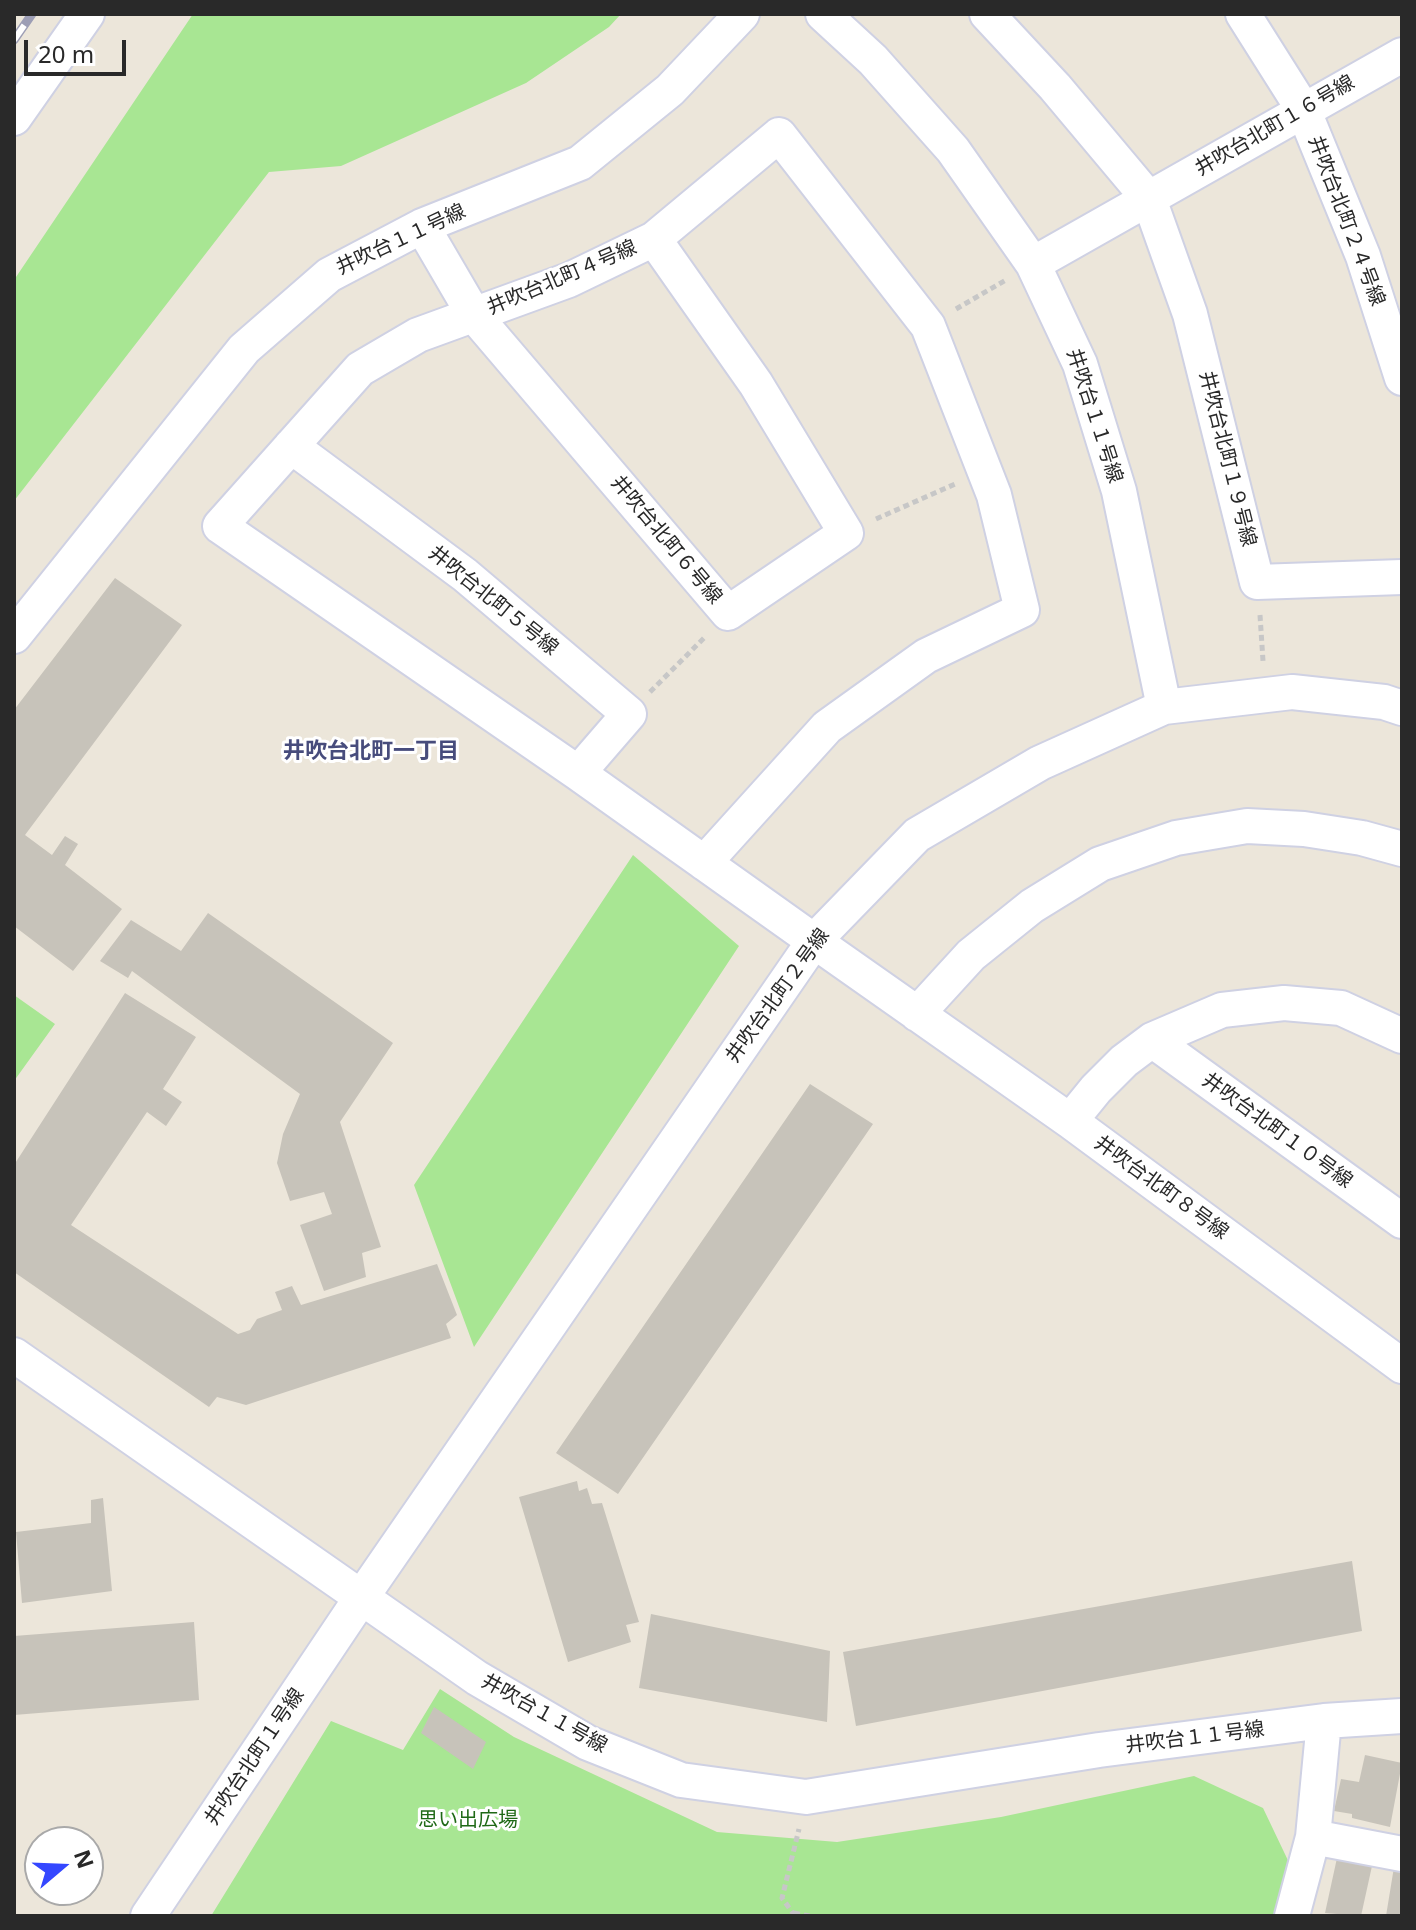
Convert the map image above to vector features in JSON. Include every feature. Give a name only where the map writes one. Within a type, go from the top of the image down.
[{"type":"street","points":[[14,118],[87,14]]},
{"type":"street","name":"井吹台１１号線","points":[[14,636],[244,349],[329,275],[422,226],[580,163],[670,90],[742,14]]},
{"type":"street","name":"井吹台１１号線","points":[[823,14],[873,60],[953,150],[1033,264],[1080,364],[1119,491],[1164,707]]},
{"type":"street","points":[[987,14],[1055,87],[1149,199]]},
{"type":"street","name":"井吹台北町２４号線","points":[[1243,14],[1303,109],[1363,256],[1402,378]]},
{"type":"street","name":"井吹台北町１６号線","points":[[1033,264],[1402,55]]},
{"type":"street","name":"井吹台北町４号線","points":[[704,863],[827,727],[926,656],[1022,610],[994,495],[928,326],[779,135],[654,239],[569,280],[418,335],[360,369],[220,526],[578,773],[704,863],[814,941]]},
{"type":"street","name":"井吹台北町１９号線","points":[[1149,199],[1190,314],[1257,582]]},
{"type":"street","name":"井吹台北町６号線","points":[[422,226],[474,315],[728,613],[846,533]]},
{"type":"street","points":[[654,239],[756,384],[846,533]]},
{"type":"street","name":"井吹台北町５号線","points":[[291,446],[465,575],[629,714]]},
{"type":"street","points":[[1257,582],[1402,577]]},
{"type":"street","name":"井吹台北町２号線","points":[[361,1598],[814,941],[917,835],[1040,763],[1164,707],[1292,692],[1384,702],[1402,708]]},
{"type":"street","points":[[578,773],[629,714]]},
{"type":"street","points":[[917,1014],[971,955],[1032,906],[1100,864],[1176,838],[1247,826],[1304,829],[1362,838],[1402,849]]},
{"type":"street","name":"井吹台北町８号線","points":[[814,941],[1070,1121],[1402,1366]]},
{"type":"street","points":[[1070,1121],[1124,1061],[1152,1040],[1222,1010],[1284,1003],[1341,1008],[1402,1036]]},
{"type":"street","name":"井吹台北町１０号線","points":[[1152,1040],[1402,1221]]},
{"type":"street","name":"井吹台１１号線","points":[[14,1355],[477,1678],[588,1743],[681,1780],[806,1797],[1084,1752],[1324,1721],[1402,1716]]},
{"type":"street","name":"井吹台北町１号線","points":[[148,1916],[361,1598]]},
{"type":"street","points":[[1292,1916],[1313,1837],[1324,1721]]},
{"type":"street","points":[[1313,1837],[1402,1854]]},
{"type":"path","points":[[928,326],[1033,264]]},
{"type":"path","points":[[846,533],[985,470]]},
{"type":"path","points":[[1257,582],[1265,695]]},
{"type":"path","points":[[629,714],[728,613]]},
{"type":"path","points":[[806,1797],[782,1898],[795,1914],[810,1916]]},
{"type":"green space","points":[[193,14],[621,14],[609,27],[526,83],[341,166],[269,172],[14,501],[14,280]]},
{"type":"green space","points":[[633,855],[739,946],[474,1347],[414,1185]]},
{"type":"green space","points":[[14,995],[55,1024],[14,1081]]},
{"type":"green space","name":"思い出広場","points":[[440,1689],[514,1737],[717,1832],[837,1842],[1001,1817],[1194,1776],[1263,1808],[1294,1873],[1286,1916],[211,1916],[331,1721],[403,1750]]},
{"type":"building","points":[[115,578],[182,625],[25,835],[52,855],[65,836],[78,844],[65,865],[122,909],[73,971],[14,926],[14,710]]},
{"type":"building","points":[[208,913],[393,1043],[340,1122],[381,1247],[362,1253],[366,1277],[324,1291],[300,1225],[332,1214],[324,1192],[290,1201],[277,1163],[283,1134],[300,1094],[132,971],[128,978],[100,961],[131,920],[181,951]]},
{"type":"building","points":[[125,993],[196,1037],[163,1089],[182,1102],[166,1126],[147,1112],[71,1225],[238,1334],[250,1330],[257,1319],[282,1310],[275,1292],[292,1286],[301,1305],[437,1264],[457,1315],[446,1324],[451,1338],[246,1405],[217,1397],[209,1407],[14,1272],[14,1165]]},
{"type":"building","points":[[810,1084],[873,1124],[618,1494],[556,1453]]},
{"type":"building","points":[[577,1481],[579,1491],[587,1488],[592,1504],[602,1503],[639,1622],[626,1625],[631,1642],[568,1662],[519,1497]]},
{"type":"building","points":[[103,1498],[112,1591],[22,1603],[16,1532],[91,1523],[91,1500]]},
{"type":"building","points":[[1352,1561],[1362,1631],[856,1726],[843,1652]]},
{"type":"building","points":[[651,1614],[830,1651],[827,1722],[639,1688]]},
{"type":"building","points":[[194,1622],[199,1700],[14,1715],[14,1636]]},
{"type":"building","points":[[434,1707],[486,1742],[473,1769],[421,1733]]},
{"type":"building","points":[[1365,1755],[1402,1763],[1390,1827],[1334,1811],[1341,1779],[1359,1782]]},
{"type":"building","points":[[1337,1858],[1372,1866],[1361,1916],[1325,1913]]},
{"type":"building","points":[[1394,1867],[1402,1869],[1402,1916],[1386,1916]]},
{"type":"railway","points":[[14,40],[32,14]]},
{"type":"district","name":"井吹台北町一丁目","points":[[371,752]]}]
